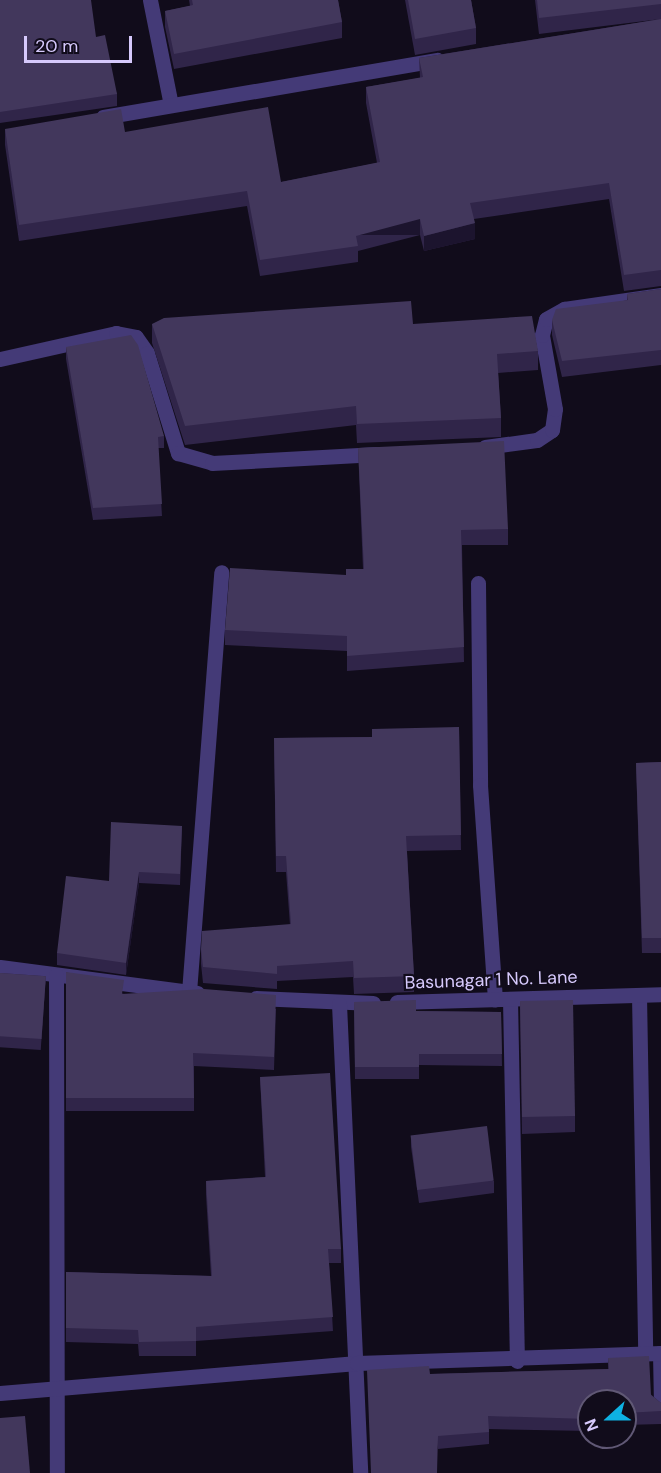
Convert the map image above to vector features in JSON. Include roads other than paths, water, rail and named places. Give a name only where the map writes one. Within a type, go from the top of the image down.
[{"type":"street","points":[[150,0],[171,105]]},
{"type":"street","points":[[81,121],[450,58]]},
{"type":"street","points":[[473,448],[537,440],[552,430],[555,409],[542,335],[546,319],[564,309],[661,295]]},
{"type":"street","points":[[0,359],[116,333],[136,337],[147,353],[169,436],[178,453],[195,461],[390,453]]},
{"type":"street","points":[[189,992],[221,572]]},
{"type":"street","points":[[478,583],[480,785],[502,999],[517,1361]]},
{"type":"street","points":[[0,967],[220,995]]},
{"type":"street","points":[[56,975],[57,1473]]},
{"type":"street","name":"Basunagar 1 No. Lane","points":[[240,996],[339,1004],[661,994]]},
{"type":"street","points":[[639,995],[655,1354],[661,1407]]},
{"type":"street","points":[[339,1004],[357,1363],[360,1473]]},
{"type":"street","points":[[0,1393],[357,1363],[517,1361],[655,1354]]}]
